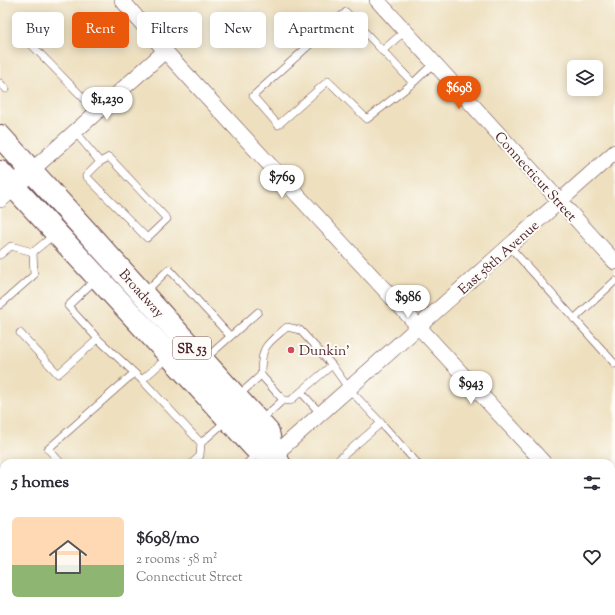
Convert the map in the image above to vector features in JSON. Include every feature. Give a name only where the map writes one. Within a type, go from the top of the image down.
[{"type":"main road","name":"Broadway","points":[[0,136],[268,432],[265,458]]},
{"type":"main road","name":"Broadway","points":[[4,185],[56,234],[265,458]]},
{"type":"street","points":[[122,0],[165,51],[418,328],[540,459]]},
{"type":"street","name":"Connecticut Street","points":[[377,0],[615,262]]},
{"type":"street","points":[[4,185],[31,171],[165,51]]},
{"type":"street","name":"East 58th Avenue","points":[[265,458],[321,414],[615,152]]},
{"type":"lane","points":[[413,83],[346,12],[253,96],[278,125],[328,81],[366,119],[413,83],[434,63]]},
{"type":"lane","points":[[382,51],[405,30]]},
{"type":"lane","points":[[35,48],[97,112]]},
{"type":"lane","points":[[0,83],[6,89]]},
{"type":"lane","points":[[75,132],[100,162]]},
{"type":"lane","points":[[109,157],[168,219],[147,238],[86,176],[100,162],[109,157]]},
{"type":"lane","points":[[33,252],[56,234]]},
{"type":"lane","points":[[0,255],[11,246],[33,252]]},
{"type":"lane","points":[[510,247],[615,364]]},
{"type":"lane","points":[[0,305],[34,275],[33,252]]},
{"type":"lane","points":[[143,294],[169,270],[230,336]]},
{"type":"lane","points":[[97,278],[68,306],[98,339],[142,380],[200,443],[200,456],[197,459]]},
{"type":"lane","points":[[574,319],[615,281]]},
{"type":"lane","points":[[203,361],[258,312]]},
{"type":"lane","points":[[332,365],[290,401],[283,400],[261,375],[261,356],[265,346],[287,327],[300,330],[332,365],[349,389],[413,459]]},
{"type":"lane","points":[[20,332],[58,374],[98,339]]},
{"type":"lane","points":[[142,380],[169,356]]},
{"type":"lane","points":[[57,459],[48,449],[134,373]]},
{"type":"lane","points":[[236,397],[261,375]]},
{"type":"lane","points":[[301,392],[321,414]]},
{"type":"lane","points":[[258,422],[283,400]]},
{"type":"lane","points":[[200,443],[228,420]]},
{"type":"lane","points":[[339,459],[381,423]]},
{"type":"place","name":"Dunkin'","points":[[291,350]]}]
